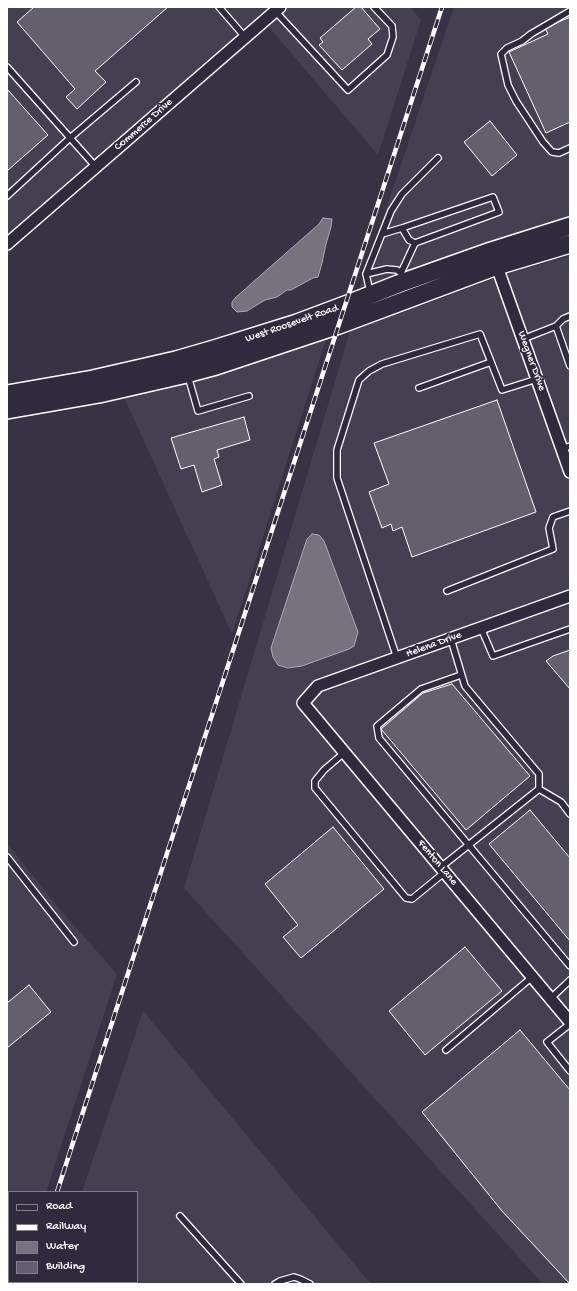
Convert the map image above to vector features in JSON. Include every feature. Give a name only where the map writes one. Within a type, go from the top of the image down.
[{"type":"main road","name":"West Roosevelt Road","points":[[7,410],[99,394],[187,374],[255,353],[339,325],[570,226]]},
{"type":"main road","name":"West Roosevelt Road","points":[[7,394],[93,379],[214,350],[297,323],[371,295],[403,277],[570,244]]},
{"type":"street","name":"Commerce Drive","points":[[7,244],[278,9]]},
{"type":"street","name":"Wegner Drive","points":[[494,258],[537,378],[566,448],[570,472]]},
{"type":"street","name":"Helena Drive","points":[[303,703],[318,686],[570,596]]},
{"type":"street","name":"Fenton Lane","points":[[303,703],[570,1023]]},
{"type":"lane","points":[[219,7],[246,38]]},
{"type":"lane","points":[[278,9],[348,90],[387,54],[393,37],[392,26],[374,7]]},
{"type":"lane","points":[[570,12],[531,34],[522,41],[507,48],[501,54],[508,85],[516,101],[542,142],[552,152],[559,153],[570,148]]},
{"type":"lane","points":[[7,67],[96,167]]},
{"type":"lane","points":[[7,196],[70,138],[136,82]]},
{"type":"lane","points":[[371,295],[366,274],[391,211],[402,194],[438,158]]},
{"type":"lane","points":[[382,234],[493,197],[499,212],[415,243],[409,240],[402,228]]},
{"type":"lane","points":[[366,274],[387,269],[397,270],[403,277],[415,243]]},
{"type":"lane","points":[[523,340],[556,326],[563,319],[570,316]]},
{"type":"lane","points":[[556,326],[570,366]]},
{"type":"lane","points":[[397,658],[337,478],[337,450],[359,380],[382,364],[480,334],[502,390],[537,378]]},
{"type":"lane","points":[[419,388],[491,362]]},
{"type":"lane","points":[[187,374],[198,410],[249,396]]},
{"type":"lane","points":[[447,591],[552,549],[550,528],[553,517],[570,511]]},
{"type":"lane","points":[[481,628],[493,656],[570,629]]},
{"type":"lane","points":[[451,639],[465,686],[539,774],[539,790]]},
{"type":"lane","points":[[461,675],[421,688],[377,726],[379,738],[570,966]]},
{"type":"lane","points":[[345,752],[324,770],[315,781],[315,788],[406,898],[412,899],[469,846],[539,790]]},
{"type":"lane","points":[[539,790],[561,802],[570,814]]},
{"type":"lane","points":[[7,857],[74,942]]},
{"type":"lane","points":[[446,1050],[532,977]]},
{"type":"lane","points":[[550,999],[570,980]]},
{"type":"lane","points":[[570,1023],[547,1042],[570,1071]]},
{"type":"lane","points":[[180,1216],[241,1284]]},
{"type":"lane","points":[[275,1284],[280,1280],[294,1277],[300,1278],[310,1284]]},
{"type":"shaded area","points":[[410,7],[421,20],[378,155],[269,27],[13,248],[7,257],[7,8]]},
{"type":"shaded area","points":[[454,7],[570,7],[570,220],[357,295]]},
{"type":"shaded area","points":[[570,256],[570,1284],[543,1284],[184,888],[350,331],[510,273]]},
{"type":"shaded area","points":[[326,339],[232,634],[123,395]]},
{"type":"shaded area","points":[[7,843],[57,906],[117,974],[46,1191],[8,1191],[8,1283],[16,1283],[7,1284]]},
{"type":"shaded area","points":[[143,1011],[371,1284],[50,1284],[138,1283],[138,1191],[82,1191]]},
{"type":"water","points":[[323,218],[332,219],[318,277],[313,278],[291,290],[287,290],[277,297],[265,300],[247,311],[237,312],[232,307],[232,302],[235,298],[319,224]]},
{"type":"water","points":[[312,534],[319,535],[324,541],[358,632],[354,646],[349,649],[302,666],[288,668],[278,665],[273,657],[271,648],[307,539]]},
{"type":"building","points":[[34,7],[168,7],[95,71],[106,82],[77,109],[66,97],[75,89],[17,22]]},
{"type":"building","points":[[356,7],[361,7],[380,29],[368,39],[372,44],[342,70],[319,45],[323,42],[320,38]]},
{"type":"building","points":[[570,17],[570,122],[546,133],[509,52],[548,34],[545,28]]},
{"type":"building","points":[[7,89],[48,135],[7,171]]},
{"type":"building","points":[[490,121],[517,155],[492,176],[464,142]]},
{"type":"building","points":[[497,400],[536,512],[412,557],[402,527],[393,531],[391,524],[382,528],[369,492],[389,484],[374,443]]},
{"type":"building","points":[[244,417],[250,440],[217,450],[219,457],[214,459],[222,485],[202,492],[194,465],[181,469],[171,438]]},
{"type":"building","points":[[570,650],[570,689],[546,661],[553,656]]},
{"type":"building","points":[[452,684],[530,776],[466,830],[381,729],[423,693]]},
{"type":"building","points":[[530,810],[570,858],[570,941],[489,844]]},
{"type":"building","points":[[333,827],[384,889],[301,958],[283,937],[298,925],[265,884]]},
{"type":"building","points":[[465,947],[502,991],[425,1055],[389,1011]]},
{"type":"building","points":[[29,985],[51,1012],[7,1048],[7,1003]]},
{"type":"building","points":[[520,1030],[570,1090],[570,1284],[502,1211],[422,1112]]},
{"type":"railway","points":[[57,1191],[442,7]]}]
